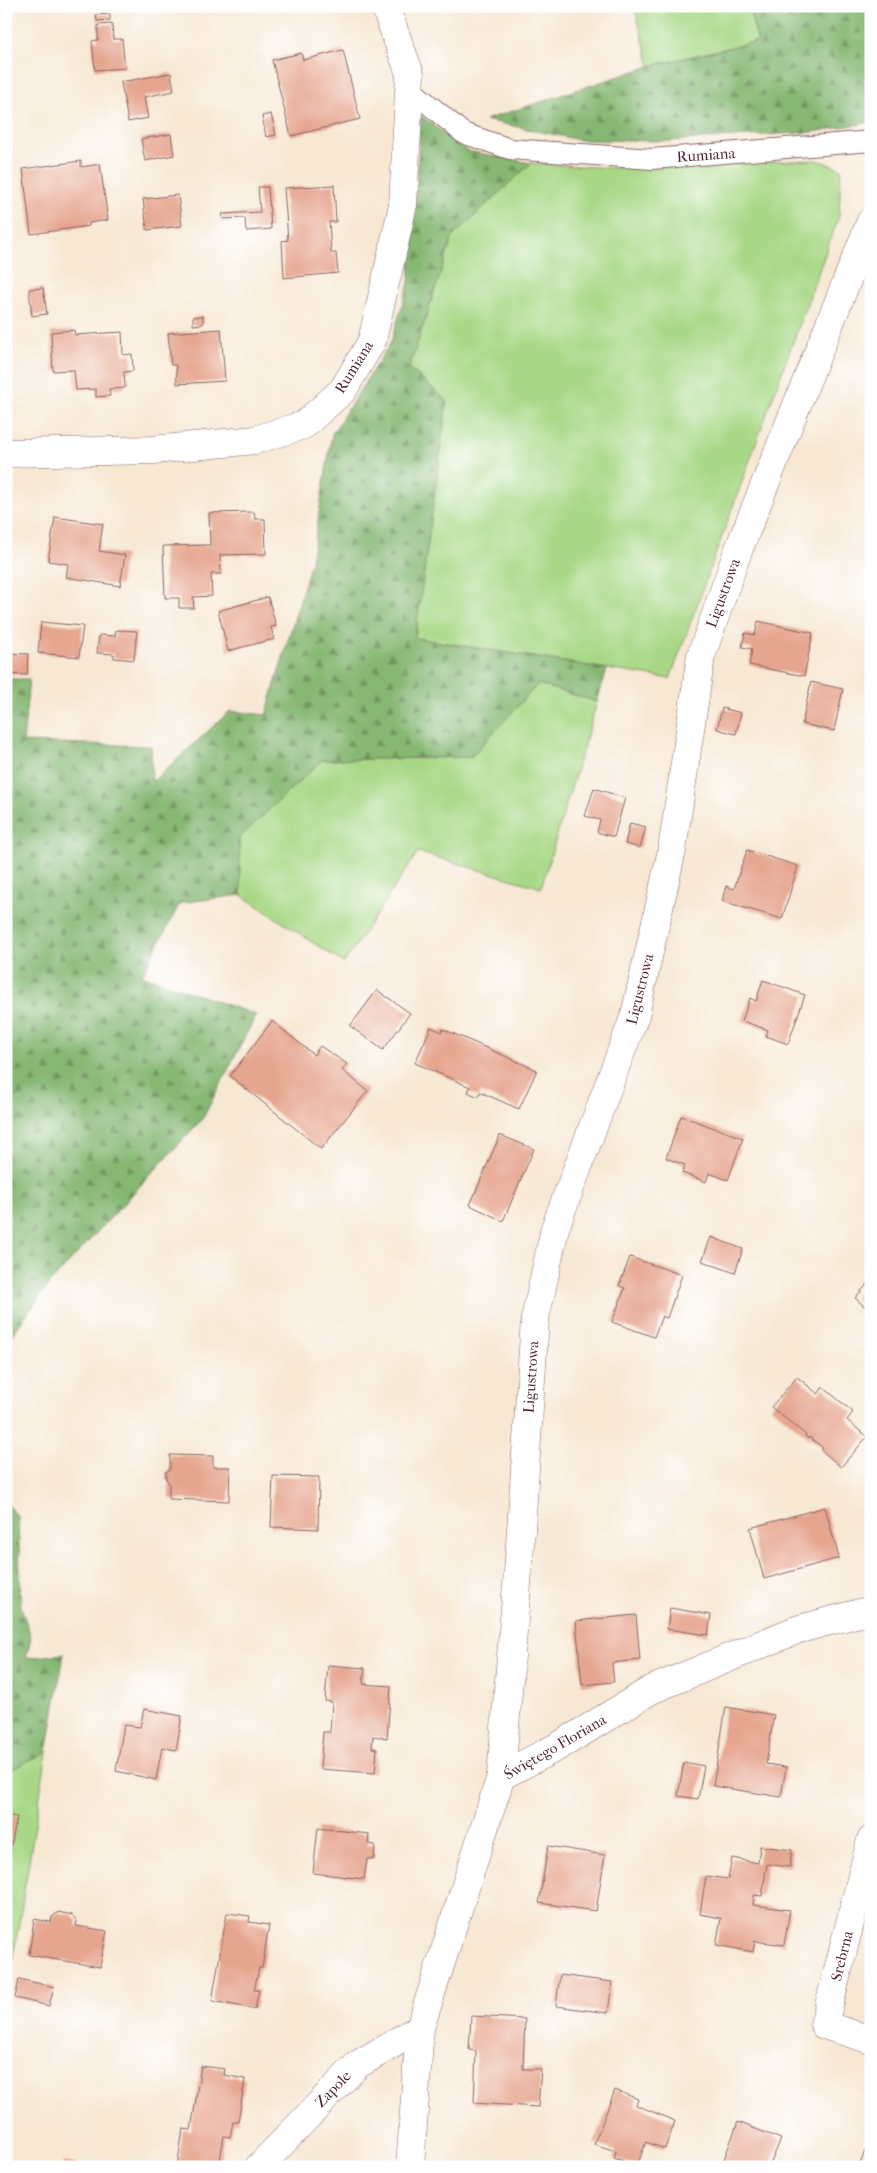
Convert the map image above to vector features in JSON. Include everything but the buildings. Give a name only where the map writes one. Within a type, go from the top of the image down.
[{"type":"street","name":"Rumiana","points":[[6,453],[153,450],[255,440],[304,425],[343,390],[372,341],[403,205],[410,74],[385,6]]},
{"type":"street","name":"Ligustrowa","points":[[501,1776],[535,1319],[555,1228],[635,1015],[672,850],[701,656],[738,552],[871,221]]},
{"type":"street","name":"Świętego Floriana","points":[[410,2167],[420,2028],[501,1776],[559,1746],[651,1690],[796,1630],[871,1610]]},
{"type":"street","name":"Srebrna","points":[[871,1840],[824,2026],[871,2040]]},
{"type":"street","name":"Zapole","points":[[259,2167],[357,2064],[420,2028]]},
{"type":"lane","name":"Rumiana","points":[[409,88],[463,133],[510,148],[652,159],[871,140]]},
{"type":"green space","points":[[634,6],[748,6],[758,41],[650,66]]},
{"type":"green space","points":[[748,6],[871,6],[871,122],[813,132],[669,141],[579,140],[485,120],[650,66],[758,41]]},
{"type":"green space","points":[[421,116],[467,151],[531,163],[453,236],[409,368],[447,401],[415,638],[607,669],[597,702],[538,684],[471,757],[322,760],[239,838],[241,895],[180,903],[142,975],[256,1015],[203,1118],[50,1283],[6,1343],[6,679],[29,679],[23,742],[151,746],[152,782],[230,711],[266,715],[311,562],[332,434],[391,342],[409,283]]},
{"type":"green space","points":[[817,160],[841,169],[839,216],[670,679],[415,638],[447,401],[409,368],[453,236],[531,163],[610,168]]},
{"type":"green space","points":[[538,684],[597,702],[541,888],[418,852],[344,963],[241,895],[239,838],[322,760],[470,757]]},
{"type":"green space","points":[[6,1502],[18,1517],[21,1607],[31,1637],[26,1658],[64,1654],[47,1752],[6,1772]]},
{"type":"green space","points":[[47,1752],[6,2002],[6,1772]]}]
